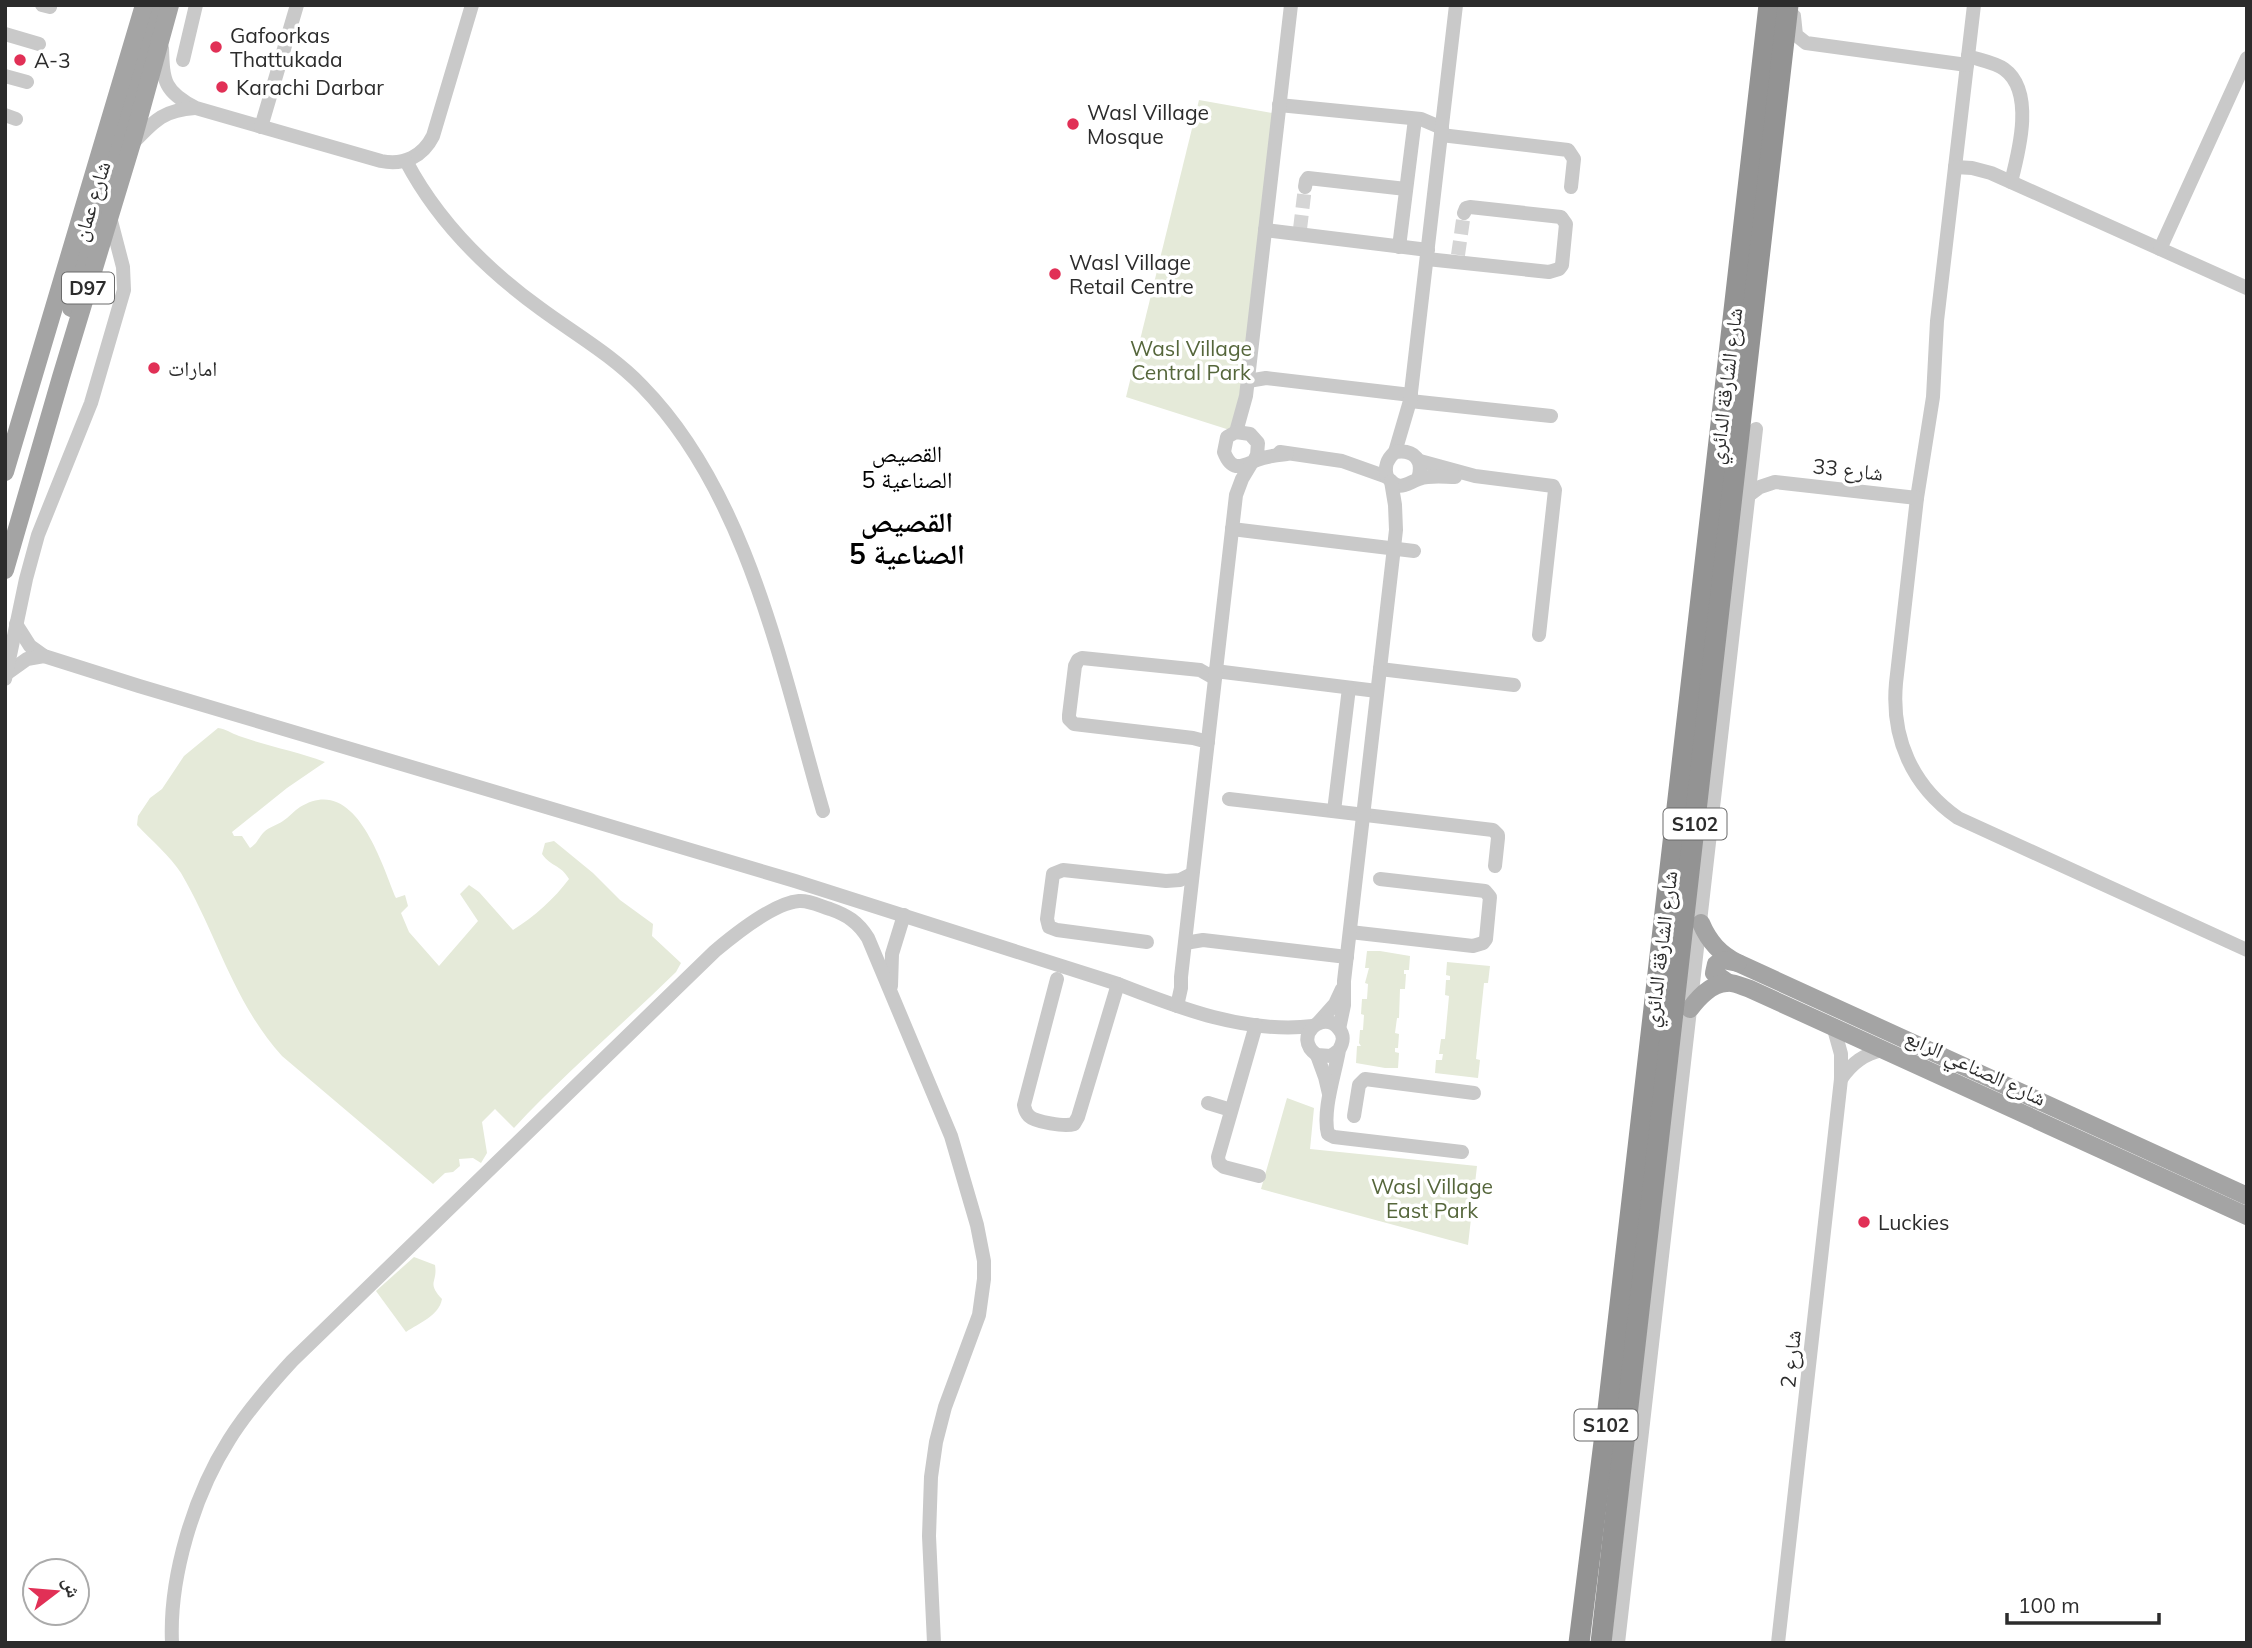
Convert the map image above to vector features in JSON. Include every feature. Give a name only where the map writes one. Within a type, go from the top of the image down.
[{"type":"highway","name":"شارع الشارقة الدائري","points":[[1579,1643],[1769,5]]},
{"type":"highway","name":"شارع الشارقة الدائري","points":[[1601,1643],[1742,396],[1789,5]]},
{"type":"highway","points":[[1742,396],[1756,429]]},
{"type":"highway","points":[[1627,1417],[1646,1395]]},
{"type":"main road","points":[[138,26],[139,5]]},
{"type":"main road","name":"شارع عمان","points":[[5,472],[144,5]]},
{"type":"main road","points":[[61,377],[79,274],[158,5]]},
{"type":"main road","name":"شارع عمان","points":[[5,570],[132,144],[170,5]]},
{"type":"main road","name":"شارع الصناعي الرابع","points":[[1701,923],[1719,951],[1738,964],[2247,1196]]},
{"type":"main road","points":[[1727,982],[1714,973],[1716,964],[1723,960],[1738,964]]},
{"type":"main road","points":[[1690,1009],[1702,995],[1727,982]]},
{"type":"main road","name":"شارع الصناعي الرابع","points":[[1727,982],[1749,989],[2247,1216]]},
{"type":"street","points":[[183,61],[196,5]]},
{"type":"street","points":[[261,127],[297,5]]},
{"type":"street","points":[[162,34],[163,72],[167,86],[177,97],[196,107],[261,127],[393,163],[412,158],[427,146],[433,136],[472,5]]},
{"type":"street","points":[[1174,1005],[1181,988],[1236,495],[1258,449],[1247,434],[1247,388],[1292,5]]},
{"type":"street","points":[[1456,5],[1411,398],[1416,457],[1421,467],[1396,530],[1393,548],[1344,981],[1344,1005],[1339,1029],[1343,1040],[1329,1100],[1327,1131],[1331,1136],[1462,1152]]},
{"type":"street","points":[[1789,5],[1796,35],[1802,42],[1968,61],[2000,66],[2007,71],[2020,92],[2021,130],[2011,182]]},
{"type":"street","points":[[1974,5],[1937,321],[1933,397],[1917,498],[1895,704],[1899,739],[1917,778],[1936,800],[1970,825],[2247,950]]},
{"type":"street","points":[[5,34],[39,44]]},
{"type":"street","points":[[2160,249],[2247,58]]},
{"type":"street","points":[[5,76],[27,82]]},
{"type":"street","points":[[1279,105],[1415,119],[1428,122],[1441,132],[1569,150],[1574,159],[1571,187]]},
{"type":"street","points":[[132,144],[162,115],[196,107]]},
{"type":"street","points":[[1399,247],[1415,119]]},
{"type":"street","points":[[412,158],[430,201],[464,242],[507,282],[595,345],[629,373],[658,404],[695,455],[729,516],[754,582],[823,811]]},
{"type":"street","points":[[1955,167],[1982,170],[2011,182],[2247,288]]},
{"type":"street","points":[[1305,187],[1308,178],[1406,189]]},
{"type":"street","points":[[1265,230],[1300,232],[1399,247],[1427,255],[1507,268],[1549,272],[1559,269],[1563,260],[1566,228],[1564,220],[1557,216],[1470,207],[1466,208],[1464,213]]},
{"type":"street","points":[[6,676],[38,535],[91,403],[124,289],[123,267],[110,217]]},
{"type":"street","points":[[1247,388],[1266,378],[1551,416]]},
{"type":"street","points":[[1396,530],[1395,505],[1386,465],[1393,453],[1411,398]]},
{"type":"street","points":[[1618,1643],[1756,429]]},
{"type":"street","points":[[1236,495],[1224,452],[1224,442],[1247,434],[1287,454],[1342,461],[1367,460],[1393,453],[1416,457],[1475,476]]},
{"type":"street","points":[[1228,461],[1241,467],[1287,454]]},
{"type":"street","points":[[1753,457],[1761,472],[1775,482]]},
{"type":"street","points":[[1342,461],[1389,479],[1399,486],[1413,482],[1475,476],[1551,484],[1555,490],[1539,635]]},
{"type":"street","points":[[1748,496],[1760,487],[1775,482]]},
{"type":"street","name":"شارع 33","points":[[1775,482],[1917,498]]},
{"type":"street","points":[[1232,529],[1414,551]]},
{"type":"street","points":[[16,624],[24,639],[44,656],[795,881],[1118,984],[1174,1005],[1262,1026],[1289,1036],[1313,1052],[1331,1056],[1339,1051]]},
{"type":"street","points":[[6,676],[27,659],[44,656]]},
{"type":"street","points":[[1208,742],[1074,724],[1069,715],[1078,660],[1082,658],[1200,670],[1215,675],[1377,691]]},
{"type":"street","points":[[1380,669],[1514,685]]},
{"type":"street","points":[[1335,810],[1349,688]]},
{"type":"street","points":[[1228,799],[1493,830],[1498,838],[1495,866]]},
{"type":"street","points":[[1147,942],[1049,927],[1047,919],[1053,874],[1063,870],[1166,881],[1180,880],[1192,874]]},
{"type":"street","points":[[1350,932],[1473,946],[1486,939],[1490,897],[1485,891],[1380,879]]},
{"type":"street","points":[[172,1643],[176,1587],[187,1536],[204,1487],[222,1453],[257,1399],[302,1351],[715,951],[770,913],[791,903],[810,902],[840,912],[856,922],[868,938],[951,1136],[978,1225],[984,1261],[979,1315],[945,1407],[931,1478],[929,1536],[934,1643]]},
{"type":"street","points":[[891,994],[892,954],[904,915]]},
{"type":"street","points":[[1185,943],[1203,940],[1347,957]]},
{"type":"street","points":[[1056,979],[1024,1105],[1031,1118],[1066,1126],[1077,1121],[1118,984]]},
{"type":"street","points":[[1329,1100],[1325,1077],[1308,1036],[1335,1004],[1344,981]]},
{"type":"street","points":[[1262,1026],[1330,1022],[1339,1029]]},
{"type":"street","points":[[1259,1176],[1224,1167],[1219,1163],[1218,1157],[1231,1110],[1262,1026]]},
{"type":"street","name":"شارع 2","points":[[1778,1643],[1841,1079],[1841,1054],[1835,1029]]},
{"type":"street","points":[[1841,1079],[1854,1063],[1873,1052],[1883,1050]]},
{"type":"street","points":[[1354,1116],[1360,1082],[1365,1079],[1474,1093]]},
{"type":"street","points":[[1208,1103],[1231,1110]]},
{"type":"green space","name":"Wasl Village Central Park","points":[[1199,100],[1278,114],[1236,432],[1126,397]]},
{"type":"green space","points":[[218,728],[325,762],[232,832],[234,836],[242,836],[250,848],[266,830],[300,807],[319,800],[336,802],[351,811],[374,844],[396,898],[405,895],[408,906],[401,913],[409,932],[439,966],[478,921],[460,894],[469,885],[479,892],[513,930],[557,893],[569,879],[542,854],[545,843],[554,841],[593,873],[620,900],[653,924],[652,936],[681,963],[676,972],[514,1128],[495,1109],[482,1122],[487,1153],[481,1163],[473,1158],[459,1159],[460,1166],[453,1172],[445,1173],[433,1184],[282,1056],[265,1035],[238,990],[181,873],[137,825],[138,816],[150,798],[162,789],[184,756]]},
{"type":"green space","points":[[1367,951],[1410,956],[1409,970],[1404,970],[1405,989],[1400,989],[1399,1018],[1395,1033],[1399,1034],[1398,1048],[1395,1048],[1395,1052],[1399,1053],[1398,1068],[1356,1063],[1357,1046],[1361,1046],[1360,1030],[1363,1030],[1362,999],[1367,999]]},
{"type":"green space","points":[[1447,962],[1490,966],[1488,983],[1484,983],[1476,1059],[1480,1060],[1478,1078],[1435,1073],[1436,1060],[1442,1060],[1443,1054],[1439,1054],[1441,1039],[1445,1039],[1449,996],[1445,995],[1446,980],[1450,980],[1450,976],[1446,975]]},
{"type":"green space","name":"Wasl Village East Park","points":[[1287,1098],[1314,1108],[1310,1149],[1477,1166],[1468,1245],[1261,1189]]},
{"type":"green space","points":[[414,1257],[435,1265],[434,1286],[442,1299],[433,1315],[406,1332],[376,1291]]},
{"type":"tunnel","points":[[1300,229],[1305,187]]},
{"type":"tunnel","points":[[1458,255],[1464,213]]},
{"type":"place","name":"Gafoorkas Thattukada","points":[[216,47]]},
{"type":"place","name":"A-3","points":[[20,60]]},
{"type":"place","name":"Karachi Darbar","points":[[222,87]]},
{"type":"place","name":"Wasl Village Mosque","points":[[1073,124]]},
{"type":"place","name":"Wasl Village Retail Centre","points":[[1055,274]]},
{"type":"place","name":"امارات","points":[[154,368]]},
{"type":"place","name":"Luckies","points":[[1864,1222]]},
{"type":"district","name":"القصيص الصناعية 5","points":[[907,466]]},
{"type":"district","name":"القصيص الصناعية 5","points":[[907,537]]}]
